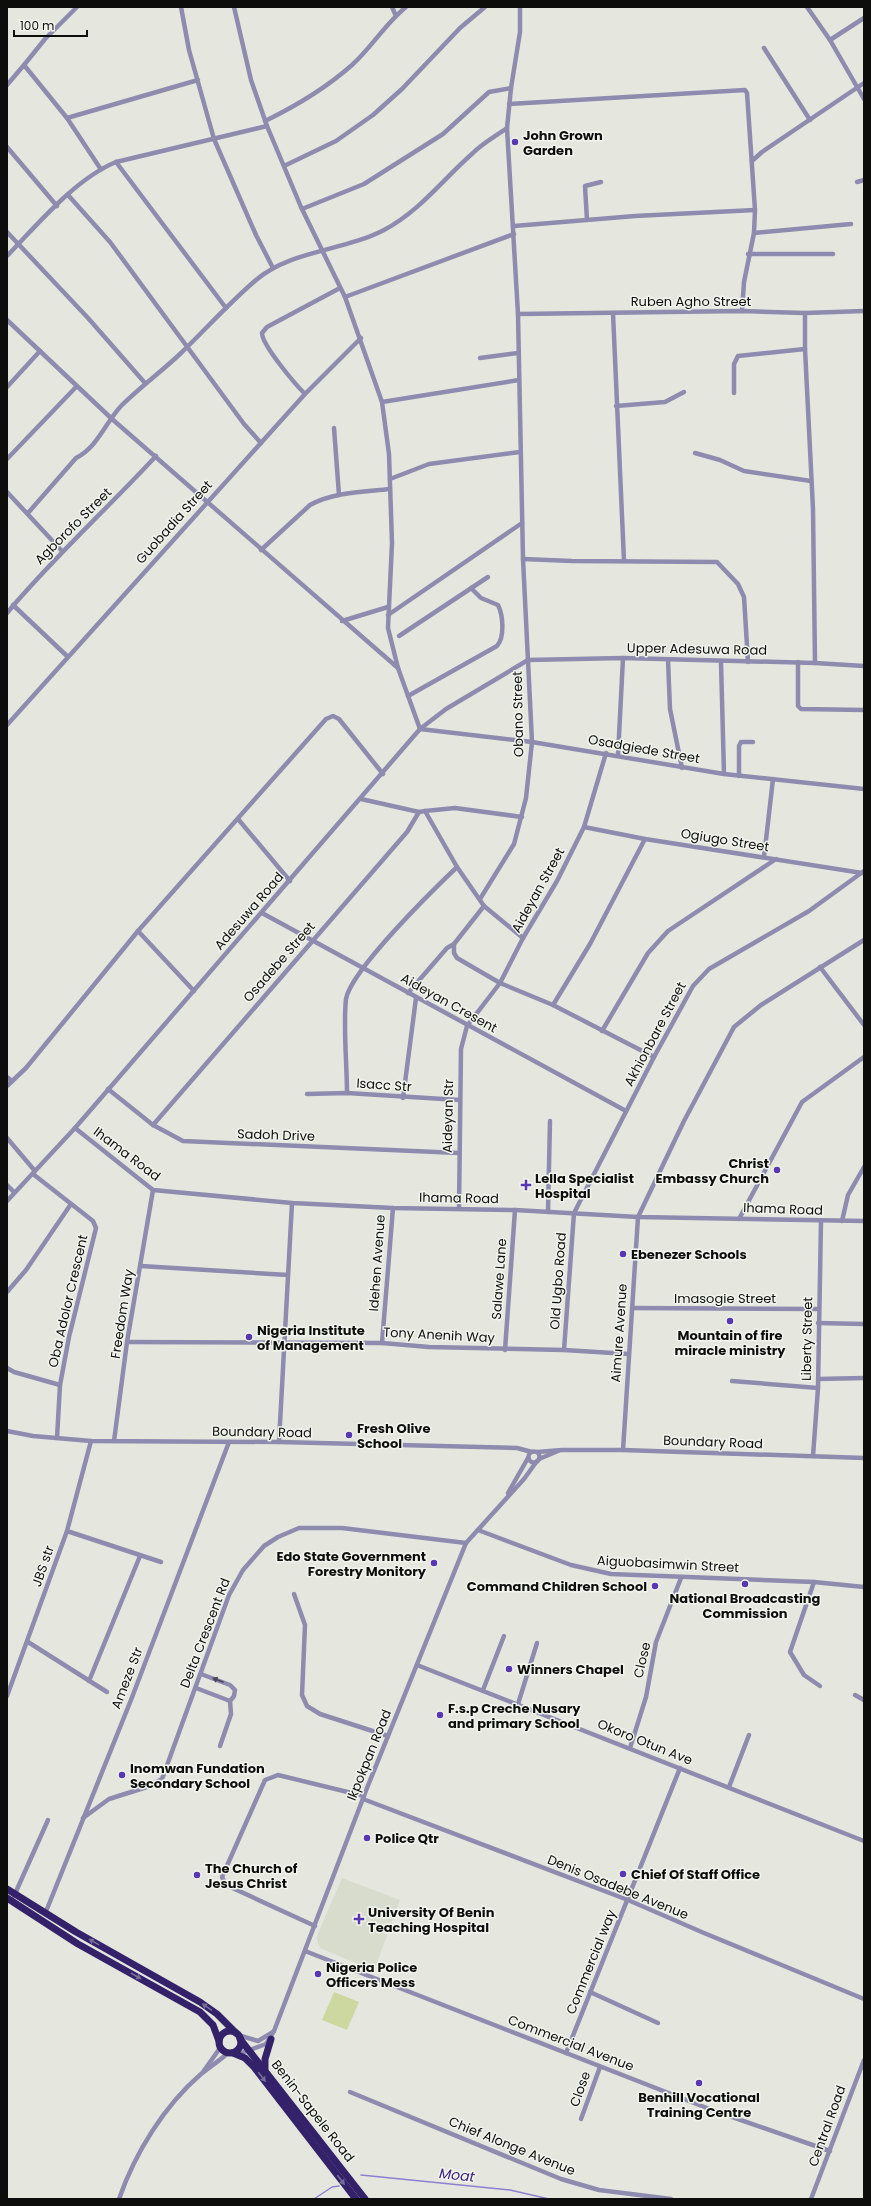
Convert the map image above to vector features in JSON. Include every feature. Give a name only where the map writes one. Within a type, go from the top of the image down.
[{"type":"highway","points":[[7,1889],[11,1898],[41,1921],[200,2012],[213,2025],[219,2044]]},
{"type":"highway","name":"Benin-Sapele Road","points":[[11,1898],[45,1914],[200,2002],[222,2017],[251,2051],[365,2199]]},
{"type":"highway","points":[[219,2044],[225,2032],[238,2036],[238,2049],[233,2053]]},
{"type":"highway","points":[[265,2069],[265,2059],[271,2039]]},
{"type":"highway","name":"Benin-Sapele Road","points":[[219,2044],[254,2067],[356,2199]]},
{"type":"street","points":[[7,85],[45,40],[77,7]]},
{"type":"street","points":[[181,7],[198,80],[214,139],[256,235],[273,268]]},
{"type":"street","points":[[234,7],[251,80],[266,124],[302,209],[345,298],[361,338],[382,402],[387,434],[390,479],[392,543],[388,607],[390,639],[398,668],[420,730]]},
{"type":"street","points":[[392,7],[396,16]]},
{"type":"street","points":[[7,256],[68,195],[100,168],[116,162],[214,139],[266,124],[302,103],[352,65],[383,28],[406,7]]},
{"type":"street","points":[[284,166],[336,141],[373,115],[402,89],[460,28],[485,7]]},
{"type":"street","name":"Obano Street","points":[[480,899],[514,844],[526,798],[532,742],[523,559],[518,314],[514,226],[507,128],[511,88],[520,32],[520,7]]},
{"type":"street","points":[[807,7],[830,40],[864,99]]},
{"type":"street","points":[[830,40],[864,18]]},
{"type":"street","points":[[764,48],[810,120]]},
{"type":"street","points":[[24,65],[67,118],[100,168]]},
{"type":"street","points":[[67,118],[198,80]]},
{"type":"street","points":[[752,161],[762,152],[864,84]]},
{"type":"street","points":[[302,209],[364,184],[443,134],[489,92],[511,88]]},
{"type":"street","points":[[509,104],[743,89],[747,93],[755,210],[754,233],[748,254],[742,311]]},
{"type":"street","points":[[28,513],[74,461],[86,452],[119,409],[145,383],[187,347],[257,279],[273,268],[301,257],[384,230],[398,221],[437,189],[473,152],[507,128]]},
{"type":"street","points":[[7,147],[57,206]]},
{"type":"street","points":[[116,162],[226,308]]},
{"type":"street","points":[[857,182],[864,180]]},
{"type":"street","points":[[587,220],[585,186],[600,182]]},
{"type":"street","points":[[68,195],[110,242],[244,424],[261,443]]},
{"type":"street","points":[[514,226],[755,210]]},
{"type":"street","points":[[754,233],[851,224]]},
{"type":"street","points":[[7,232],[88,318],[145,383]]},
{"type":"street","points":[[345,298],[514,234]]},
{"type":"street","points":[[748,254],[833,254]]},
{"type":"street","points":[[305,394],[290,378],[265,342],[262,333],[267,327],[340,288]]},
{"type":"street","name":"Ruben Agho Street","points":[[518,314],[742,311],[806,314],[864,311]]},
{"type":"street","points":[[613,313],[624,561]]},
{"type":"street","points":[[806,314],[805,349],[811,481],[815,663]]},
{"type":"street","points":[[7,320],[76,387],[342,621],[398,668]]},
{"type":"street","name":"Guobadia Street","points":[[7,724],[305,394],[361,338]]},
{"type":"street","points":[[734,393],[734,364],[738,356],[805,349]]},
{"type":"street","points":[[7,387],[40,351]]},
{"type":"street","points":[[480,358],[518,353]]},
{"type":"street","points":[[382,402],[519,380]]},
{"type":"street","points":[[7,459],[76,387]]},
{"type":"street","points":[[616,406],[666,402],[684,392]]},
{"type":"street","points":[[334,428],[339,495]]},
{"type":"street","points":[[390,479],[429,464],[520,452]]},
{"type":"street","points":[[695,453],[720,460],[744,471],[811,481]]},
{"type":"street","name":"Agborofo Street","points":[[7,613],[62,551],[114,501],[156,456]]},
{"type":"street","points":[[261,550],[310,505],[339,495],[390,489]]},
{"type":"street","points":[[7,492],[62,551]]},
{"type":"street","points":[[388,615],[522,523]]},
{"type":"street","points":[[523,559],[717,562],[738,584],[744,597],[748,662]]},
{"type":"street","points":[[399,636],[488,576]]},
{"type":"street","points":[[408,696],[497,646],[501,642],[502,636],[498,605],[481,598],[471,588]]},
{"type":"street","points":[[13,605],[67,656]]},
{"type":"street","points":[[342,621],[388,607]]},
{"type":"street","points":[[618,756],[623,658]]},
{"type":"street","name":"Upper Adesuwa Road","points":[[528,660],[623,658],[721,662],[798,662],[864,666]]},
{"type":"street","name":"Adesuwa Road","points":[[7,1201],[75,1128],[420,730],[460,701],[528,660]]},
{"type":"street","points":[[668,660],[670,709],[682,768]]},
{"type":"street","points":[[721,662],[724,774]]},
{"type":"street","points":[[798,662],[798,706],[800,709],[864,710]]},
{"type":"street","points":[[7,1086],[44,1046],[138,931],[330,717],[339,719],[382,774]]},
{"type":"street","name":"Osadgiede Street","points":[[420,730],[532,742],[606,753],[682,768],[739,776],[864,789]]},
{"type":"street","points":[[739,776],[739,746],[741,742],[753,742]]},
{"type":"street","name":"Aideyan Street","points":[[467,1026],[500,982],[523,938],[557,881],[584,827],[606,753]]},
{"type":"street","points":[[764,857],[773,779]]},
{"type":"street","points":[[361,799],[418,812],[455,808],[522,817]]},
{"type":"street","points":[[425,811],[458,867],[484,906],[523,938]]},
{"type":"street","name":"Osadebe Street","points":[[153,1125],[406,832],[418,812]]},
{"type":"street","points":[[238,819],[290,881]]},
{"type":"street","name":"Ogiugo Street","points":[[584,827],[645,839],[863,872]]},
{"type":"street","points":[[553,1006],[590,944],[645,839]]},
{"type":"street","points":[[602,1031],[648,952],[668,931],[776,859]]},
{"type":"street","points":[[347,1093],[346,998],[353,982],[418,905],[458,867]]},
{"type":"street","name":"Akhionbare Street","points":[[574,1213],[654,1057],[693,986],[709,969],[809,911],[863,872]]},
{"type":"street","points":[[408,993],[447,948],[454,944],[484,906]]},
{"type":"street","name":"Aideyan Cresent","points":[[262,913],[467,1026],[626,1111]]},
{"type":"street","points":[[138,931],[194,991]]},
{"type":"street","points":[[638,1217],[684,1120],[734,1027],[761,1005],[864,940]]},
{"type":"street","points":[[454,944],[454,953],[457,958],[500,982],[553,1006],[654,1057]]},
{"type":"street","points":[[820,967],[864,1025]]},
{"type":"street","points":[[403,1098],[416,998]]},
{"type":"street","name":"Aideyan Str","points":[[459,1208],[459,1100],[461,1049],[467,1026]]},
{"type":"street","points":[[738,1219],[802,1102],[864,1057]]},
{"type":"street","points":[[7,1077],[12,1081]]},
{"type":"street","name":"Sadoh Drive","points":[[108,1089],[153,1125],[183,1142],[459,1153]]},
{"type":"street","name":"Isacc Str","points":[[307,1094],[347,1093],[403,1098],[459,1100]]},
{"type":"street","points":[[548,1212],[550,1121]]},
{"type":"street","name":"Ihama Road","points":[[75,1128],[153,1190],[292,1203],[393,1208],[515,1210],[638,1217],[842,1222],[864,1221]]},
{"type":"street","name":"Oba Adolor Crescent","points":[[7,1138],[34,1172],[93,1221],[96,1228],[69,1337],[60,1385],[57,1438]]},
{"type":"street","points":[[842,1222],[848,1195],[864,1167]]},
{"type":"street","points":[[7,1185],[14,1192]]},
{"type":"street","name":"Freedom Way","points":[[114,1441],[127,1342],[153,1190]]},
{"type":"street","points":[[279,1442],[292,1203]]},
{"type":"street","points":[[7,1292],[26,1270],[71,1204]]},
{"type":"street","name":"Idehen Avenue","points":[[382,1344],[393,1208]]},
{"type":"street","name":"Salawe Lane","points":[[505,1350],[515,1210]]},
{"type":"street","name":"Old Ugbo Road","points":[[564,1350],[574,1213]]},
{"type":"street","name":"Aimure Avenue","points":[[623,1450],[638,1217]]},
{"type":"street","name":"Liberty Street","points":[[813,1456],[818,1388],[818,1310],[821,1221]]},
{"type":"street","points":[[140,1266],[288,1275]]},
{"type":"street","name":"Imasogie Street","points":[[632,1308],[818,1310]]},
{"type":"street","points":[[818,1323],[864,1324]]},
{"type":"street","name":"Tony Anenih Way","points":[[127,1342],[284,1342],[382,1344],[505,1350],[564,1350],[629,1354]]},
{"type":"street","points":[[7,1368],[14,1372],[60,1385]]},
{"type":"street","points":[[818,1379],[864,1378]]},
{"type":"street","points":[[732,1381],[818,1388]]},
{"type":"street","name":"Boundary Road","points":[[7,1431],[17,1434],[91,1441],[279,1442],[517,1448],[535,1452],[562,1450],[623,1450],[864,1458]]},
{"type":"street","name":"JBS str","points":[[7,1696],[28,1642],[67,1531],[91,1441]]},
{"type":"street","name":"Ameze Str","points":[[41,1921],[83,1818],[229,1442]]},
{"type":"street","points":[[517,1448],[528,1457],[531,1462],[538,1460],[535,1452]]},
{"type":"street","name":"Boundary Road","points":[[538,1460],[562,1450]]},
{"type":"street","name":"Ikpokpan Road","points":[[504,1499],[528,1457],[535,1452]]},
{"type":"street","name":"Ikpokpan Road","points":[[271,2039],[363,1798],[466,1543],[504,1499],[524,1479],[538,1460]]},
{"type":"street","name":"Delta Crescent Rd","points":[[83,1818],[110,1799],[148,1787],[162,1778],[229,1595],[243,1570],[264,1546],[278,1537],[298,1528],[323,1527],[466,1543]]},
{"type":"street","name":"Aiguobasimwin Street","points":[[478,1530],[591,1571],[611,1574],[681,1578],[814,1582],[864,1587]]},
{"type":"street","points":[[67,1531],[161,1562]]},
{"type":"street","points":[[89,1681],[140,1556]]},
{"type":"street","name":"Close","points":[[630,1748],[646,1697],[656,1642],[681,1578]]},
{"type":"street","points":[[814,1582],[790,1652],[804,1675],[820,1686]]},
{"type":"street","points":[[294,1594],[305,1625],[302,1695],[307,1706],[320,1714],[388,1736]]},
{"type":"street","points":[[483,1690],[504,1636]]},
{"type":"street","points":[[28,1642],[107,1692]]},
{"type":"street","points":[[518,1704],[537,1643]]},
{"type":"street","name":"Okoro Otun Ave","points":[[417,1665],[864,1841]]},
{"type":"street","points":[[201,1674],[233,1687],[234,1696],[228,1701]]},
{"type":"street","points":[[196,1688],[228,1701]]},
{"type":"street","points":[[855,1695],[864,1700]]},
{"type":"street","points":[[220,1746],[231,1714],[228,1701]]},
{"type":"street","points":[[729,1787],[749,1735]]},
{"type":"street","name":"Commercial way","points":[[566,2053],[680,1768]]},
{"type":"street","name":"Denis Osadebe Avenue","points":[[315,1926],[226,1885],[222,1878],[265,1780],[278,1775],[363,1798],[628,1900],[704,1933],[864,1998]]},
{"type":"street","points":[[11,1898],[48,1820]]},
{"type":"street","name":"Commercial Avenue","points":[[305,1952],[745,2122],[830,2151]]},
{"type":"street","points":[[590,1992],[658,2023]]},
{"type":"street","points":[[238,2036],[258,2041],[274,2031]]},
{"type":"street","points":[[119,2199],[132,2168],[150,2136],[173,2102],[202,2074],[233,2053],[251,2051],[266,2044],[271,2039]]},
{"type":"street","points":[[202,2074],[219,2044]]},
{"type":"street","name":"Central Road","points":[[811,2199],[864,2060]]},
{"type":"street","name":"Close","points":[[581,2119],[600,2066]]},
{"type":"street","name":"Chief Alonge Avenue","points":[[350,2092],[561,2179],[598,2190],[671,2199]]},
{"type":"shaded area","name":"University Of Benin Teaching Hospital","points":[[342,1878],[400,1900],[374,1971],[320,1948],[316,1938]]},
{"type":"green space","points":[[334,1992],[359,2002],[347,2030],[322,2020]]},
{"type":"waterway","name":"Moat","points":[[361,2175],[510,2190],[549,2199]]},
{"type":"waterway","name":"Moat","points":[[314,2199],[332,2187],[339,2186]]},
{"type":"place","name":"John Grown Garden","points":[[515,142]]},
{"type":"place","name":"Christ Embassy Church","points":[[777,1170]]},
{"type":"place","name":"Lella Specialist Hospital","points":[[526,1185]]},
{"type":"place","name":"Ebenezer Schools","points":[[623,1254]]},
{"type":"place","name":"Mountain of fire miracle ministry","points":[[730,1321]]},
{"type":"place","name":"Nigeria Institute of Management","points":[[249,1337]]},
{"type":"place","name":"Fresh Olive School","points":[[349,1435]]},
{"type":"place","name":"Edo State Government Forestry Monitory","points":[[434,1563]]},
{"type":"place","name":"National Broadcasting Commission","points":[[745,1584]]},
{"type":"place","name":"Command Children School","points":[[655,1586]]},
{"type":"place","name":"Winners Chapel","points":[[509,1669]]},
{"type":"place","name":"F.s.p Creche Nusary and primary School","points":[[440,1715]]},
{"type":"place","name":"Inomwan Fundation Secondary School","points":[[122,1775]]},
{"type":"place","name":"Police Qtr","points":[[367,1838]]},
{"type":"place","name":"Chief Of Staff Office","points":[[623,1874]]},
{"type":"place","name":"The Church of Jesus Christ","points":[[197,1875]]},
{"type":"place","name":"University Of Benin Teaching Hospital","points":[[359,1919]]},
{"type":"place","name":"Nigeria Police Officers Mess","points":[[318,1974]]},
{"type":"place","name":"Benhill Vocational Training Centre","points":[[699,2083]]}]
